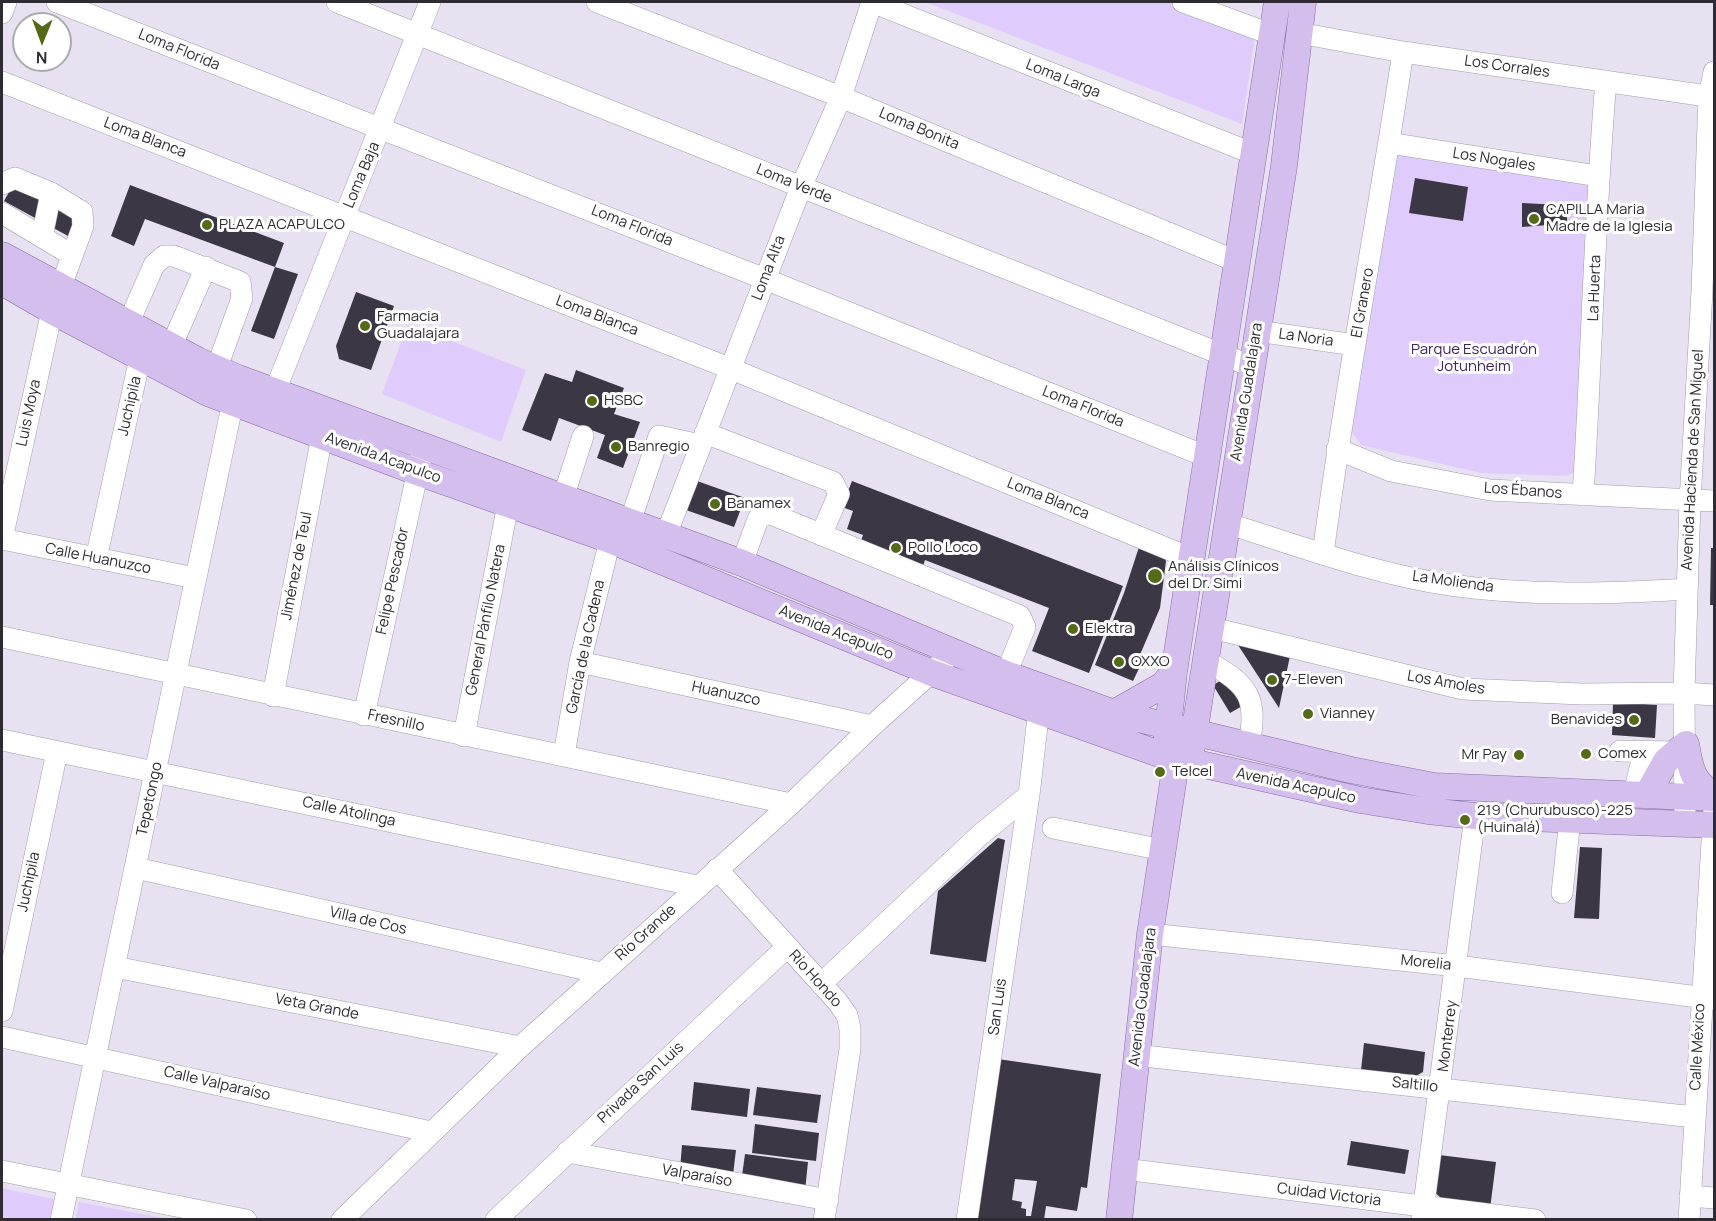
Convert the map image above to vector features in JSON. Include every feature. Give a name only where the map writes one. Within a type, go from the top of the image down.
[{"type":"main road","name":"Avenida Guadalajara","points":[[1176,765],[1168,727],[1174,672],[1205,456],[1273,35],[1276,2]]},
{"type":"main road","name":"Avenida Guadalajara","points":[[1119,1220],[1135,1055],[1150,934],[1176,765],[1195,731],[1208,662],[1226,523],[1284,166],[1303,2]]},
{"type":"main road","name":"Avenida Acapulco","points":[[2,255],[171,347],[224,386]]},
{"type":"main road","name":"Avenida Acapulco","points":[[2,282],[140,358],[224,386],[420,460],[508,504],[610,540],[932,673],[1039,709],[1176,765],[1360,800],[1475,816],[1685,823],[1714,817]]},
{"type":"main road","name":"Avenida Acapulco","points":[[270,404],[322,436],[563,498],[666,535],[742,563],[1006,674],[1114,713],[1351,770],[1434,786],[1641,793],[1714,798]]},
{"type":"main road","points":[[1114,713],[1163,685],[1174,672]]},
{"type":"main road","points":[[1641,793],[1680,748],[1696,782],[1714,798]]},
{"type":"street","points":[[2,13],[6,2]]},
{"type":"street","name":"Loma Florida","points":[[57,2],[382,127],[1205,456]]},
{"type":"street","name":"Loma Verde","points":[[338,2],[1251,366]]},
{"type":"street","name":"Loma Baja","points":[[270,404],[430,2]]},
{"type":"street","name":"Loma Bonita","points":[[597,2],[841,97],[1238,262]]},
{"type":"street","name":"Loma Alta","points":[[666,535],[801,187],[841,97],[872,2]]},
{"type":"street","name":"Loma Larga","points":[[872,2],[1254,154]]},
{"type":"street","points":[[1183,2],[1273,35]]},
{"type":"street","name":"Los Corrales","points":[[1299,33],[1403,52],[1712,97]]},
{"type":"street","name":"El Granero","points":[[1323,554],[1337,449],[1403,52]]},
{"type":"street","name":"Avenida Hacienda de San Miguel","points":[[1685,823],[1686,796],[1680,748],[1690,501],[1714,72]]},
{"type":"street","name":"La Huerta","points":[[1583,495],[1593,333],[1598,176],[1606,81]]},
{"type":"street","name":"Loma Blanca","points":[[2,82],[729,368],[1190,558]]},
{"type":"street","name":"Los Nogales","points":[[1389,143],[1598,176]]},
{"type":"street","points":[[2,184],[9,179],[22,180],[51,193],[42,237]]},
{"type":"street","name":"Luis Moya","points":[[2,539],[52,311],[59,286],[83,226],[82,212],[51,193]]},
{"type":"street","points":[[3,217],[72,255]]},
{"type":"street","points":[[128,324],[159,258],[174,256],[206,267],[171,347]]},
{"type":"street","name":"Tepetongo","points":[[61,1220],[195,578],[224,386],[243,289],[240,282],[234,278],[206,267]]},
{"type":"street","name":"La Noria","points":[[1257,331],[1355,345]]},
{"type":"street","name":"Juchipila","points":[[96,559],[140,358]]},
{"type":"street","name":"Jiménez de Teul","points":[[273,696],[322,436]]},
{"type":"street","points":[[563,498],[584,436]]},
{"type":"street","points":[[630,522],[659,436],[702,439],[833,482],[839,494],[821,535]]},
{"type":"street","name":"Los Ébanos","points":[[1337,449],[1369,465],[1437,482],[1490,490],[1714,501]]},
{"type":"street","name":"Felipe Pescador","points":[[364,715],[420,460]]},
{"type":"street","name":"General Pánfilo Natera","points":[[464,736],[508,504]]},
{"type":"street","points":[[742,563],[758,519],[766,514],[1020,616],[1025,627],[1006,674]]},
{"type":"street","name":"La Molienda","points":[[1226,523],[1323,554],[1416,578],[1486,589],[1605,594],[1687,589]]},
{"type":"street","name":"Calle Huanuzco","points":[[2,539],[195,578]]},
{"type":"street","name":"García de la Cadena","points":[[564,755],[580,662],[610,540]]},
{"type":"street","name":"Los Amoles","points":[[1212,628],[1463,689],[1582,694],[1714,695]]},
{"type":"street","name":"Fresnillo","points":[[2,637],[791,804]]},
{"type":"street","name":"Río Grande","points":[[342,1220],[520,1047],[791,804],[872,726],[954,652]]},
{"type":"street","name":"Huanuzco","points":[[580,662],[872,726]]},
{"type":"street","points":[[1208,662],[1239,681],[1248,693],[1253,714],[1249,746]]},
{"type":"street","points":[[822,983],[980,835],[1029,795],[1039,709]]},
{"type":"street","name":"Calle Atolinga","points":[[2,740],[697,886]]},
{"type":"street","points":[[1620,751],[1644,752],[1680,748]]},
{"type":"street","name":"Juchipila","points":[[2,1011],[57,752]]},
{"type":"street","points":[[1641,793],[1644,752]]},
{"type":"street","name":"San Luis","points":[[967,1220],[1029,795]]},
{"type":"street","name":"Monterrey","points":[[1423,1213],[1475,816]]},
{"type":"street","name":"Calle México","points":[[1689,1220],[1694,1117],[1705,1095],[1714,817]]},
{"type":"street","points":[[1562,893],[1570,819]]},
{"type":"street","points":[[1053,828],[1163,850]]},
{"type":"street","name":"Villa de Cos","points":[[136,868],[601,973]]},
{"type":"street","name":"Río Hondo","points":[[717,868],[822,983],[847,1016],[850,1029],[848,1070],[826,1210]]},
{"type":"street","name":"Morelia","points":[[1150,934],[1457,966],[1707,999]]},
{"type":"street","name":"Privada San Luis","points":[[496,1220],[787,947]]},
{"type":"street","name":"Veta Grande","points":[[115,967],[520,1047]]},
{"type":"street","name":"Calle Valparaíso","points":[[2,1037],[431,1132]]},
{"type":"street","name":"Saltillo","points":[[1135,1055],[1694,1117]]},
{"type":"street","name":"Valparaíso","points":[[567,1152],[826,1210]]},
{"type":"street","name":"Cuidad Victoria","points":[[1124,1169],[1423,1213],[1534,1220]]},
{"type":"street","points":[[2,1171],[246,1220]]},
{"type":"street","points":[[1690,1196],[1714,1198]]},
{"type":"green space","points":[[925,2],[1178,2],[1175,11],[1255,37],[1242,124]]},
{"type":"green space","name":"Parque Escuadrón Jotunheim","points":[[1398,154],[1588,179],[1591,191],[1579,470],[1567,476],[1481,473],[1361,445],[1351,431]]},
{"type":"green space","points":[[408,324],[526,370],[501,442],[382,394]]},
{"type":"green space","points":[[2,1188],[58,1200],[54,1219],[2,1219]]},
{"type":"green space","points":[[79,1202],[168,1219],[76,1219]]},
{"type":"building","points":[[1415,178],[1468,187],[1463,221],[1409,213]]},
{"type":"building","points":[[14,183],[77,216],[68,236],[4,201]]},
{"type":"building","points":[[130,185],[284,243],[275,267],[145,219],[134,246],[111,236]]},
{"type":"building","points":[[1522,203],[1561,205],[1561,203],[1567,203],[1567,227],[1562,227],[1561,224],[1522,227]]},
{"type":"building","points":[[275,267],[298,274],[274,339],[251,331]]},
{"type":"building","name":"Farmacia Guadalajara","points":[[356,292],[394,306],[371,370],[339,359],[336,346]]},
{"type":"building","points":[[576,370],[624,388],[614,414],[640,422],[623,468],[597,458],[605,435],[559,418],[551,441],[522,430],[545,373],[572,382]]},
{"type":"building","name":"Banamex","points":[[697,481],[745,498],[734,527],[686,510]]},
{"type":"building","points":[[852,481],[1123,586],[1089,673],[1032,651],[1049,608],[925,560],[923,566],[861,541],[863,535],[847,529],[853,511],[842,507]]},
{"type":"building","points":[[1140,544],[1161,552],[1166,561],[1160,608],[1139,657],[1144,658],[1133,681],[1095,665],[1124,593]]},
{"type":"building","points":[[1711,548],[1714,548],[1714,605],[1710,605]]},
{"type":"building","name":"7-Eleven","points":[[1236,642],[1290,656],[1279,708]]},
{"type":"building","points":[[1227,677],[1244,705],[1230,713],[1213,685]]},
{"type":"building","name":"Benavides","points":[[1613,702],[1657,705],[1655,738],[1612,735]]},
{"type":"building","points":[[998,838],[1005,840],[986,962],[930,954],[938,891]]},
{"type":"building","points":[[1580,847],[1602,848],[1599,919],[1574,918]]},
{"type":"building","points":[[1364,1043],[1425,1052],[1423,1072],[1414,1077],[1361,1070]]},
{"type":"building","points":[[998,1059],[1101,1074],[1087,1188],[1081,1187],[1077,1211],[1046,1206],[1044,1220],[970,1220],[975,1196],[981,1197]],"holes":[[[1015,1179],[1037,1181],[1031,1216],[1026,1216],[1026,1209],[1021,1208],[1022,1202],[1012,1200]]]},
{"type":"building","points":[[694,1082],[750,1089],[747,1117],[691,1110]]},
{"type":"building","points":[[757,1087],[821,1095],[817,1123],[753,1115]]},
{"type":"building","points":[[755,1124],[819,1133],[816,1161],[752,1153]]},
{"type":"building","points":[[1351,1141],[1409,1150],[1405,1174],[1347,1165]]},
{"type":"building","points":[[682,1145],[736,1150],[733,1175],[680,1170]]},
{"type":"building","points":[[745,1154],[808,1162],[805,1191],[741,1183]]},
{"type":"building","points":[[1439,1155],[1496,1162],[1490,1209],[1446,1202],[1434,1192]]},
{"type":"place","name":"CAPILLA Maria Madre de la Iglesia","points":[[1534,219]]},
{"type":"place","name":"PLAZA ACAPULCO","points":[[207,225]]},
{"type":"place","name":"Farmacia Guadalajara","points":[[365,326]]},
{"type":"place","name":"HSBC","points":[[592,401]]},
{"type":"place","name":"Banregio","points":[[616,447]]},
{"type":"place","name":"Banamex","points":[[715,504]]},
{"type":"place","name":"Pollo Loco","points":[[896,548]]},
{"type":"place","name":"Análisis Clínicos del Dr. Simi","points":[[1155,576]]},
{"type":"place","name":"Elektra","points":[[1073,629]]},
{"type":"place","name":"OXXO","points":[[1119,662]]},
{"type":"place","name":"7-Eleven","points":[[1272,680]]},
{"type":"place","name":"Vianney","points":[[1308,714]]},
{"type":"place","name":"Benavides","points":[[1634,720]]},
{"type":"place","name":"Comex","points":[[1586,754]]},
{"type":"place","name":"Mr Pay","points":[[1519,755]]},
{"type":"place","name":"Telcel","points":[[1160,772]]},
{"type":"place","name":"219 (Churubusco)-225 (Huinalá)","points":[[1465,820]]}]
